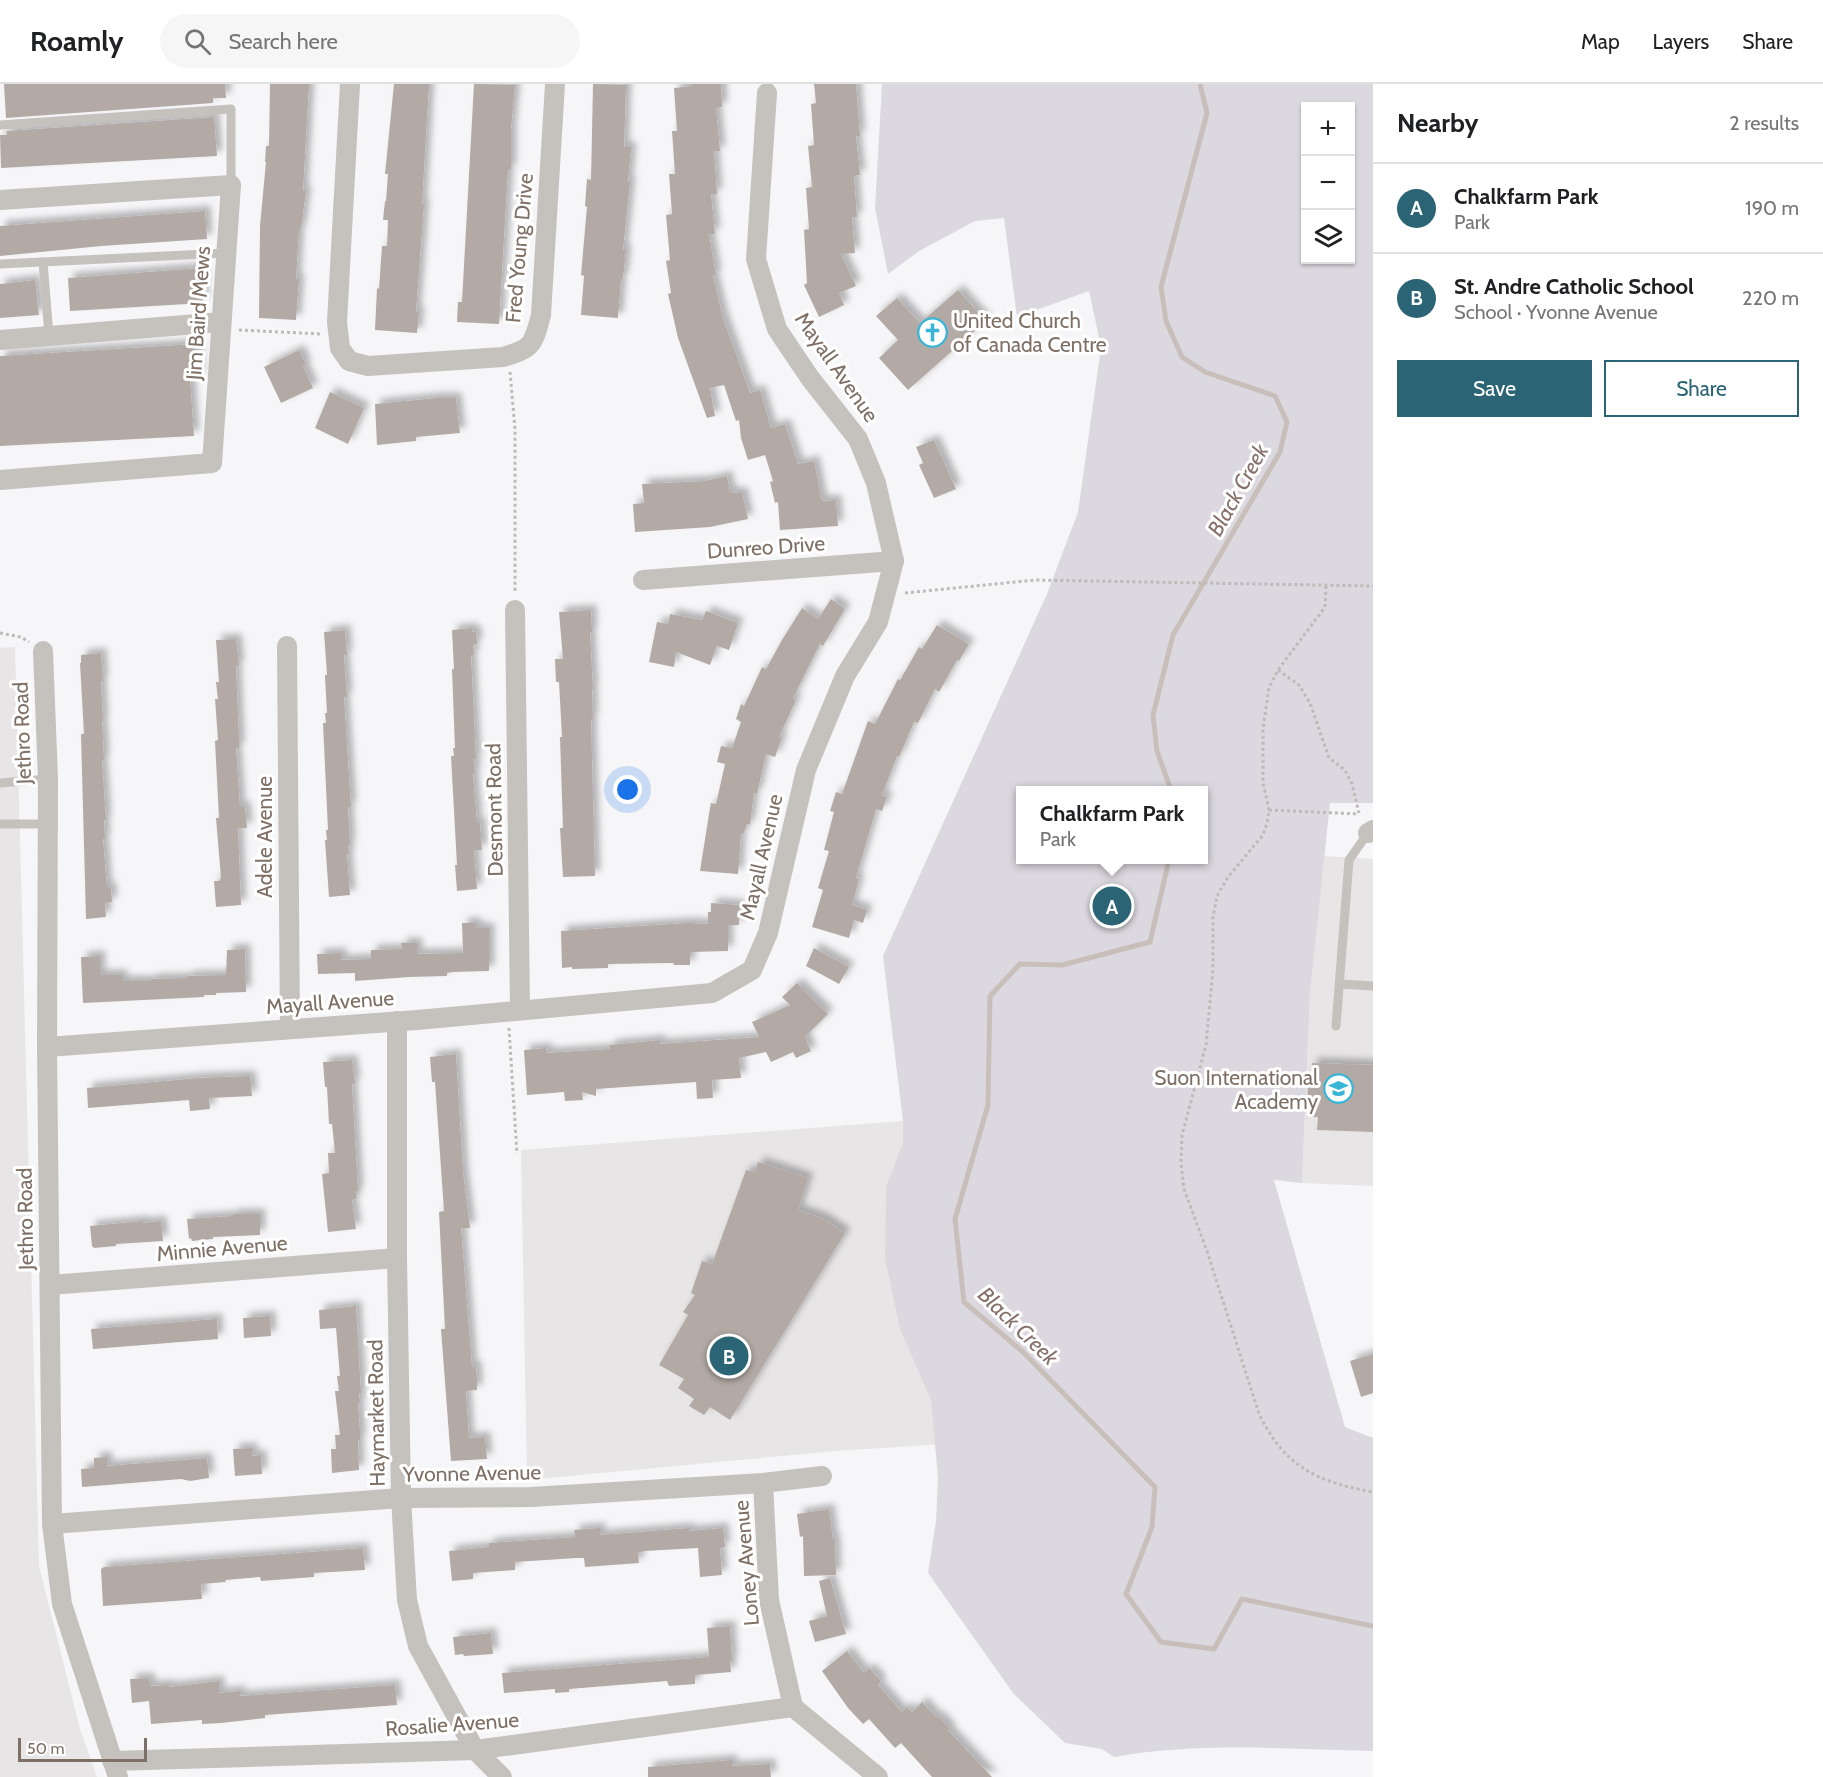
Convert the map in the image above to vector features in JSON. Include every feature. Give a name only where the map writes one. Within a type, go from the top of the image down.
[{"type":"street","name":"Fred Young Drive","points":[[350,84],[337,322],[340,348],[349,361],[368,366],[502,357],[524,351],[535,339],[541,315],[555,84]]},
{"type":"street","name":"Mayall Avenue","points":[[47,1047],[397,1021],[712,993],[752,970],[768,933],[806,770],[845,676],[878,622],[894,561],[876,483],[858,439],[810,378],[777,329],[756,259],[767,93]]},
{"type":"street","points":[[0,200],[231,185]]},
{"type":"street","name":"Jim Baird Mews","points":[[0,480],[212,463],[231,185]]},
{"type":"street","points":[[0,340],[222,322]]},
{"type":"street","name":"Dunreo Drive","points":[[642,580],[894,561]]},
{"type":"street","name":"Desmont Road","points":[[514,1010],[515,610]]},
{"type":"street","name":"Adele Avenue","points":[[287,646],[290,1029]]},
{"type":"street","name":"Jethro Road","points":[[43,651],[48,779],[47,1047],[52,1524],[62,1604],[115,1769]]},
{"type":"street","name":"Haymarket Road","points":[[397,1021],[397,1258],[401,1498],[407,1600],[418,1646],[475,1750],[502,1777]]},
{"type":"street","name":"Minnie Avenue","points":[[50,1286],[397,1258]]},
{"type":"street","name":"Yvonne Avenue","points":[[52,1524],[401,1498],[531,1497],[763,1483],[822,1476]]},
{"type":"street","name":"Loney Avenue","points":[[763,1483],[769,1600],[793,1707]]},
{"type":"street","points":[[793,1707],[878,1777]]},
{"type":"street","name":"Rosalie Avenue","points":[[115,1769],[475,1750],[793,1707]]},
{"type":"lane","points":[[0,125],[231,109],[231,185]]},
{"type":"lane","points":[[0,264],[226,253]]},
{"type":"lane","points":[[43,262],[49,336]]},
{"type":"lane","points":[[0,783],[48,779]]},
{"type":"lane","points":[[0,824],[48,824]]},
{"type":"lane","points":[[1336,1026],[1349,860],[1371,832]]},
{"type":"lane","points":[[1340,984],[1373,986]]},
{"type":"path","points":[[222,322],[236,330],[339,334]]},
{"type":"path","points":[[515,610],[515,429],[509,374],[524,351]]},
{"type":"path","points":[[885,595],[1035,580],[1373,586]]},
{"type":"path","points":[[1326,586],[1325,607],[1278,670],[1269,688],[1263,729],[1263,783],[1269,810],[1263,835],[1228,877],[1217,896],[1213,917],[1213,969],[1206,1045],[1182,1135],[1181,1163],[1184,1189],[1207,1251],[1259,1414],[1270,1436],[1289,1458],[1311,1474],[1331,1483],[1373,1492]]},
{"type":"path","points":[[0,633],[21,637],[43,651]]},
{"type":"path","points":[[1278,670],[1299,686],[1310,703],[1329,758],[1345,770],[1352,784],[1359,813],[1371,832]]},
{"type":"path","points":[[1269,810],[1359,813]]},
{"type":"path","points":[[514,1010],[517,1154]]},
{"type":"shaded area","points":[[882,84],[1373,84],[1373,803],[1330,803],[1310,994],[1302,1183],[1274,1180],[1345,1427],[1373,1438],[1373,1751],[1211,1748],[1178,1749],[1114,1757],[1102,1749],[1065,1743],[1013,1693],[928,1573],[936,1521],[938,1478],[931,1400],[900,1329],[885,1258],[886,1187],[903,1143],[903,1121],[883,956],[1047,594],[1078,512],[1101,347],[1089,291],[1017,317],[1004,218],[975,221],[919,251],[888,274],[875,208]]},
{"type":"shaded area","points":[[15,647],[39,1566],[80,1729],[97,1777],[0,1777],[0,648]]},
{"type":"shaded area","name":"Suon International Academy","points":[[1324,856],[1373,859],[1373,1186],[1302,1183],[1310,994]]},
{"type":"shaded area","points":[[903,1121],[906,1291],[960,1443],[835,1451],[527,1480],[521,1150]]},
{"type":"building","points":[[4,84],[225,84],[226,98],[213,98],[213,103],[6,118]]},
{"type":"building","points":[[270,84],[309,84],[303,191],[306,191],[301,229],[299,229],[296,320],[259,318],[260,226],[266,146],[269,146]]},
{"type":"building","points":[[394,84],[429,84],[422,204],[424,204],[416,311],[419,312],[417,333],[375,330],[382,246],[387,246],[388,220],[383,220]]},
{"type":"building","points":[[474,84],[515,85],[499,324],[457,322],[458,302],[462,302]]},
{"type":"building","points":[[593,84],[626,85],[624,147],[631,147],[628,182],[630,182],[623,250],[626,250],[618,318],[581,315],[587,179],[591,180]]},
{"type":"building","points":[[692,84],[721,84],[722,107],[716,108],[720,151],[714,151],[717,194],[711,194],[715,234],[709,234],[716,275],[713,276],[723,318],[750,393],[760,390],[771,428],[785,424],[798,464],[814,461],[822,501],[836,500],[838,526],[780,530],[778,502],[775,503],[770,482],[773,481],[765,455],[748,460],[741,438],[739,420],[736,421],[724,385],[710,388],[715,416],[707,418],[678,338],[668,294],[671,293],[666,261],[670,260],[666,215],[672,214],[669,174],[675,174],[672,131],[677,131],[674,88],[692,86]]},
{"type":"building","points":[[814,84],[856,84],[860,136],[856,136],[860,175],[854,176],[857,217],[852,218],[855,253],[841,254],[856,286],[839,293],[844,305],[819,317],[804,285],[807,283],[804,230],[809,229],[806,188],[812,187],[808,146],[814,145],[811,104],[816,103]]},
{"type":"building","points":[[214,117],[217,156],[1,168],[0,135],[7,135],[7,131]]},
{"type":"building","points":[[205,211],[207,239],[0,256],[0,226]]},
{"type":"building","points":[[202,268],[203,303],[70,311],[68,278]]},
{"type":"building","points":[[35,280],[39,315],[0,318],[0,284]]},
{"type":"building","name":"United Church of Canada Centre","points":[[958,290],[986,321],[908,390],[879,358],[898,340],[876,316],[897,298],[920,323]]},
{"type":"building","points":[[197,344],[199,377],[190,378],[194,436],[0,446],[0,356]]},
{"type":"building","points":[[299,350],[313,388],[281,403],[264,367]]},
{"type":"building","points":[[330,392],[364,408],[348,444],[315,428]]},
{"type":"building","points":[[456,398],[460,433],[416,437],[416,441],[377,445],[375,404]]},
{"type":"building","points":[[934,440],[956,489],[934,498],[919,465],[923,463],[916,447]]},
{"type":"building","points":[[727,476],[730,492],[742,492],[748,519],[710,527],[635,532],[633,504],[644,503],[642,484],[705,481]]},
{"type":"building","points":[[831,599],[845,609],[823,646],[820,644],[793,698],[796,700],[779,737],[782,737],[775,757],[766,754],[757,794],[754,793],[750,824],[747,824],[744,833],[741,833],[738,874],[700,871],[711,803],[716,804],[725,764],[717,762],[721,746],[732,748],[741,722],[736,719],[741,704],[744,706],[762,667],[766,669],[802,608],[818,619]]},
{"type":"building","points":[[591,610],[595,876],[563,877],[560,828],[563,828],[560,737],[562,737],[559,682],[556,682],[555,659],[563,659],[559,612]]},
{"type":"building","points":[[706,611],[738,623],[729,650],[717,646],[710,665],[676,652],[674,667],[649,662],[657,622],[668,624],[670,614],[702,620]]},
{"type":"building","points":[[937,625],[969,644],[939,692],[935,689],[918,723],[914,722],[899,757],[897,756],[882,795],[887,797],[882,811],[876,809],[856,878],[859,879],[852,905],[867,910],[863,923],[854,920],[849,938],[812,927],[823,890],[818,888],[829,851],[824,850],[834,812],[830,811],[836,792],[842,794],[868,721],[875,724],[898,679],[900,680],[919,647],[922,649]]},
{"type":"building","points":[[472,628],[472,632],[476,631],[477,644],[473,645],[474,655],[471,655],[476,759],[474,759],[475,774],[473,774],[482,850],[474,850],[477,889],[457,891],[451,756],[454,756],[453,748],[455,748],[452,630]]},
{"type":"building","points":[[345,630],[347,697],[344,697],[351,807],[348,807],[350,845],[348,845],[349,854],[347,854],[350,895],[329,897],[325,840],[327,840],[326,830],[328,830],[323,723],[326,723],[325,713],[327,713],[324,632]]},
{"type":"building","points":[[236,639],[239,665],[236,667],[239,748],[236,748],[240,807],[245,807],[247,828],[238,828],[241,905],[216,907],[214,881],[219,881],[221,878],[216,818],[219,818],[215,699],[218,699],[216,682],[219,682],[216,640]]},
{"type":"building","points":[[101,653],[104,760],[102,760],[106,820],[104,820],[105,839],[103,839],[107,888],[111,888],[112,902],[105,903],[106,917],[86,919],[81,734],[84,734],[80,663],[81,655]]},
{"type":"building","points":[[711,903],[739,905],[739,925],[728,925],[728,951],[690,952],[690,965],[673,965],[674,963],[608,964],[608,968],[562,968],[561,931],[688,923],[708,924]]},
{"type":"building","points":[[462,923],[476,923],[476,928],[489,928],[489,971],[452,972],[447,973],[447,976],[355,981],[355,973],[318,974],[317,954],[341,953],[341,960],[371,959],[371,950],[402,949],[401,943],[417,943],[417,954],[463,953]]},
{"type":"building","points":[[814,948],[849,967],[839,984],[806,966]]},
{"type":"building","points":[[245,949],[246,992],[216,993],[216,995],[204,995],[204,997],[83,1003],[81,957],[100,956],[100,975],[122,975],[122,981],[151,981],[151,979],[188,978],[188,976],[226,975],[227,950]]},
{"type":"building","points":[[797,983],[828,1014],[805,1037],[811,1051],[796,1058],[793,1052],[771,1062],[766,1052],[739,1058],[741,1078],[712,1080],[713,1098],[697,1099],[696,1082],[596,1089],[596,1096],[582,1092],[583,1100],[565,1101],[564,1092],[527,1095],[524,1050],[546,1048],[547,1053],[610,1049],[609,1045],[660,1040],[660,1044],[759,1037],[752,1022],[790,1005],[782,997]]},
{"type":"building","points":[[456,1054],[463,1172],[470,1228],[461,1228],[472,1367],[476,1366],[477,1381],[477,1390],[466,1391],[469,1438],[485,1437],[487,1459],[451,1461],[441,1329],[445,1329],[439,1212],[444,1211],[435,1082],[432,1082],[430,1057]]},
{"type":"building","points":[[352,1060],[355,1083],[352,1085],[358,1191],[356,1191],[356,1199],[352,1200],[356,1229],[328,1232],[322,1174],[329,1173],[328,1153],[335,1153],[332,1124],[329,1124],[323,1062]]},
{"type":"building","points":[[1312,1063],[1373,1065],[1373,1132],[1317,1130],[1318,1117],[1307,1117],[1308,1076],[1311,1076]]},
{"type":"building","points":[[250,1076],[252,1096],[209,1098],[210,1109],[190,1111],[189,1100],[88,1108],[87,1088]]},
{"type":"building","points":[[758,1162],[808,1178],[798,1210],[822,1218],[845,1233],[730,1420],[710,1407],[704,1415],[689,1406],[694,1399],[678,1388],[684,1379],[659,1365],[688,1315],[683,1312],[695,1295],[691,1293],[702,1261],[712,1264],[746,1170],[755,1172]]},
{"type":"building","points":[[233,1214],[260,1214],[260,1235],[213,1237],[213,1239],[192,1241],[191,1238],[189,1239],[187,1219],[233,1216]]},
{"type":"building","points":[[143,1221],[143,1223],[161,1221],[163,1241],[94,1248],[92,1246],[90,1226]]},
{"type":"building","points":[[356,1306],[361,1393],[359,1393],[360,1403],[358,1403],[359,1470],[332,1473],[331,1449],[336,1449],[335,1435],[340,1435],[335,1391],[339,1391],[337,1376],[340,1376],[336,1328],[320,1329],[319,1310]]},
{"type":"building","points":[[270,1316],[271,1336],[244,1338],[243,1318]]},
{"type":"building","points":[[217,1319],[218,1339],[93,1349],[91,1329]]},
{"type":"building","points":[[1373,1354],[1373,1393],[1361,1397],[1350,1361]]},
{"type":"building","points":[[252,1448],[252,1456],[261,1455],[262,1474],[235,1476],[233,1449]]},
{"type":"building","points":[[107,1457],[107,1466],[207,1458],[209,1478],[82,1487],[81,1469],[94,1468],[94,1458]]},
{"type":"building","points":[[829,1509],[833,1540],[835,1540],[836,1575],[804,1576],[803,1536],[800,1537],[797,1514]]},
{"type":"building","points":[[600,1528],[600,1535],[689,1528],[689,1531],[723,1528],[725,1547],[720,1548],[722,1575],[700,1577],[698,1548],[644,1551],[638,1553],[639,1563],[585,1567],[584,1558],[515,1562],[515,1570],[473,1573],[473,1579],[452,1581],[449,1551],[489,1547],[489,1543],[575,1537],[574,1530]]},
{"type":"building","points":[[363,1548],[365,1570],[314,1573],[314,1577],[261,1581],[260,1577],[225,1580],[226,1582],[201,1584],[202,1599],[103,1606],[101,1569],[104,1567]]},
{"type":"building","points":[[830,1578],[846,1634],[815,1642],[809,1621],[827,1616],[819,1581]]},
{"type":"building","points":[[730,1626],[731,1672],[695,1675],[695,1684],[669,1686],[667,1681],[569,1689],[569,1692],[555,1693],[555,1689],[504,1693],[502,1673],[709,1657],[707,1628]]},
{"type":"building","points":[[491,1633],[493,1654],[455,1655],[453,1637]]},
{"type":"building","points":[[847,1651],[864,1673],[869,1668],[881,1681],[878,1685],[902,1712],[907,1707],[912,1712],[922,1702],[950,1728],[948,1730],[992,1777],[932,1777],[901,1743],[895,1748],[869,1719],[863,1724],[848,1708],[822,1671]]},
{"type":"building","points":[[149,1678],[150,1686],[169,1685],[169,1687],[219,1681],[219,1693],[240,1691],[240,1696],[395,1685],[397,1705],[265,1715],[265,1718],[221,1723],[202,1724],[202,1720],[151,1724],[149,1701],[132,1703],[130,1679]]},
{"type":"building","points":[[732,1760],[732,1766],[770,1764],[771,1777],[648,1777],[648,1767]]},
{"type":"waterway","name":"Black Creek","points":[[1170,786],[1157,751],[1153,715],[1173,635],[1280,452],[1287,422],[1275,396],[1205,372],[1182,357],[1166,321],[1161,287],[1207,113],[1200,84]]},
{"type":"waterway","name":"Black Creek","points":[[1168,864],[1150,942],[1062,965],[1020,964],[990,996],[988,1105],[955,1219],[964,1302],[1023,1352],[1155,1487],[1152,1527],[1126,1594],[1161,1642],[1214,1649],[1242,1599],[1373,1626]]},
{"type":"place","name":"United Church of Canada Centre","points":[[932,332]]},
{"type":"place","name":"Chalkfarm Park","points":[[1112,906]]},
{"type":"place","name":"Suon International Academy","points":[[1339,1089]]},
{"type":"place","name":"St. Andre Catholic School","points":[[729,1356]]}]
